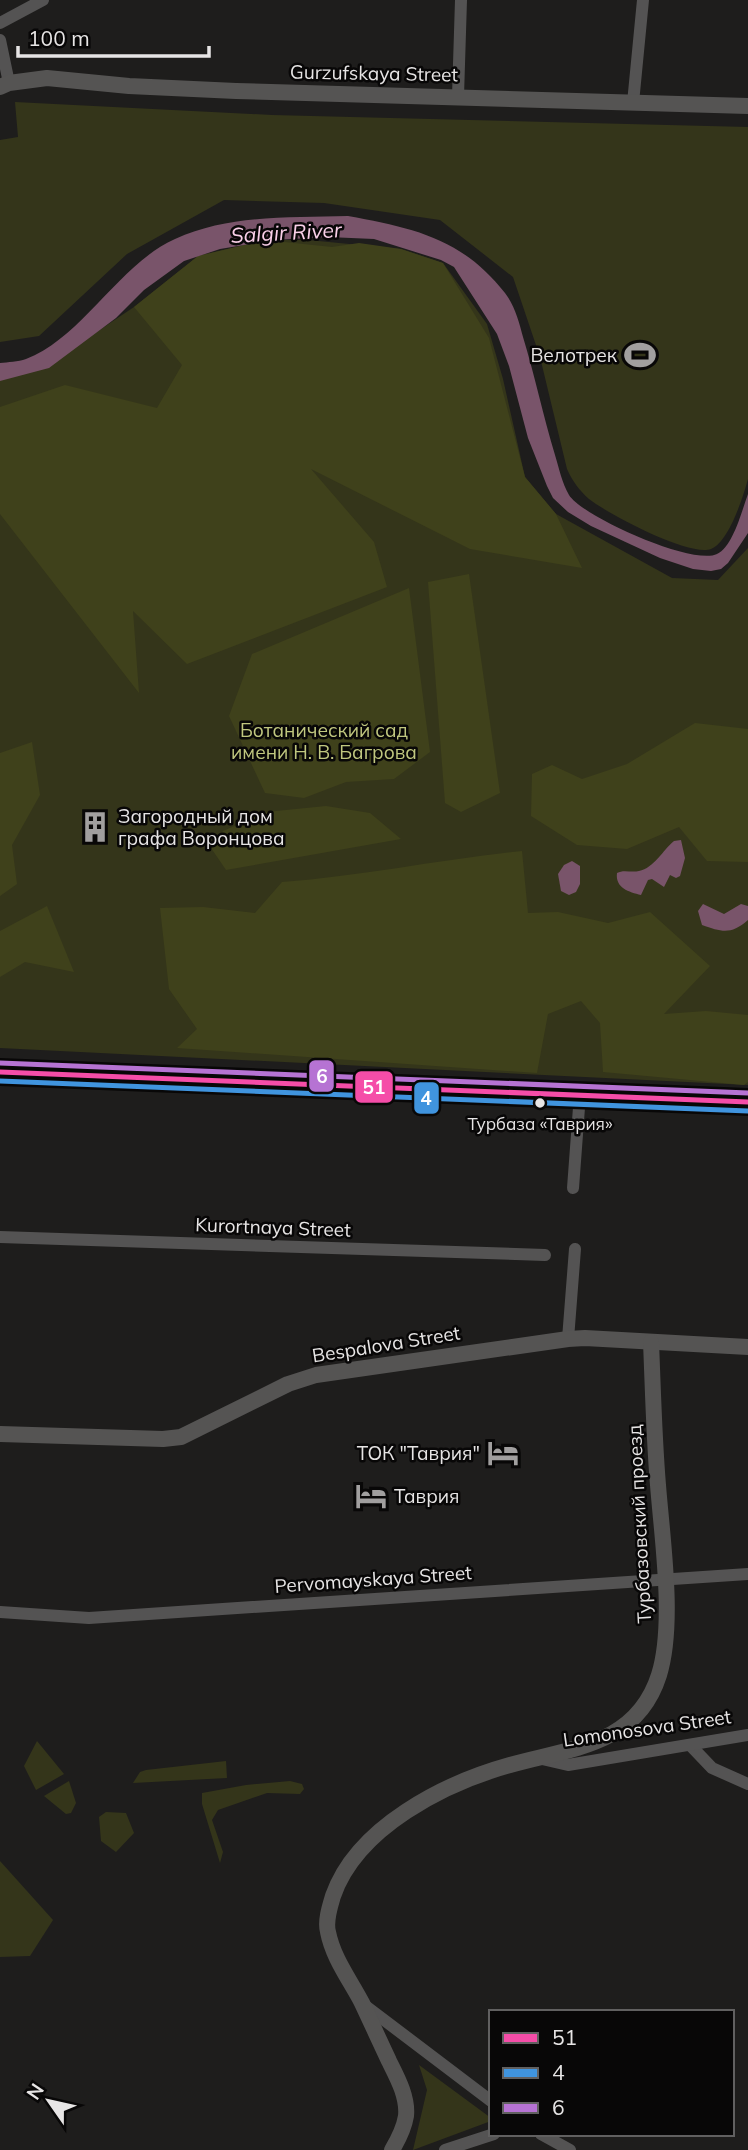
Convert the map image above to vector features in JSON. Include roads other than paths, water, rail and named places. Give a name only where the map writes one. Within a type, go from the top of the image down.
[{"type":"main road","name":"Gurzufskaya Street","points":[[4,85],[47,78],[129,86],[222,90],[748,106]]},
{"type":"main road","points":[[0,1072],[748,1102]]},
{"type":"main road","name":"Bespalova Street","points":[[0,1434],[181,1437],[288,1384],[316,1375],[568,1339],[748,1347]]},
{"type":"main road","name":"Турбазовский проезд","points":[[539,1758],[582,1748],[612,1734],[635,1719],[651,1697],[660,1672],[666,1636],[665,1578],[651,1342]]},
{"type":"main road","name":"Lomonosova Street","points":[[392,2150],[400,2137],[406,2114],[402,2087],[362,2003],[335,1955],[327,1930],[334,1894],[347,1869],[391,1821],[448,1788],[507,1766],[539,1758]]},
{"type":"street","points":[[0,23],[43,0]]},
{"type":"street","points":[[458,96],[461,0]]},
{"type":"street","points":[[634,103],[643,0]]},
{"type":"street","points":[[0,40],[4,85]]},
{"type":"street","points":[[573,1188],[580,1094]]},
{"type":"street","name":"Kurortnaya Street","points":[[0,1237],[545,1255]]},
{"type":"street","points":[[568,1339],[575,1249]]},
{"type":"street","name":"Pervomayskaya Street","points":[[0,1612],[89,1618],[748,1574]]},
{"type":"street","name":"Lomonosova Street","points":[[539,1758],[568,1765],[691,1746],[748,1734]]},
{"type":"street","points":[[691,1746],[712,1768],[748,1784]]},
{"type":"street","points":[[362,2003],[489,2099]]},
{"type":"street","points":[[445,2150],[489,2136]]},
{"type":"street","points":[[545,2136],[570,2150]]},
{"type":"water","name":"Salgir River","points":[[348,216],[394,225],[435,238],[471,259],[489,274],[505,293],[518,320],[563,480],[569,495],[578,504],[639,537],[686,553],[704,556],[717,554],[728,544],[748,494],[748,533],[728,563],[721,569],[711,571],[693,569],[660,558],[591,526],[568,512],[553,498],[547,486],[528,438],[509,366],[497,334],[454,267],[441,260],[374,239],[328,237],[273,240],[220,249],[184,261],[144,290],[116,318],[49,368],[0,381],[0,363],[23,360],[46,349],[65,335],[136,265],[175,239],[238,221]]},
{"type":"water","points":[[681,840],[685,858],[680,876],[676,878],[670,875],[664,887],[652,879],[648,880],[641,895],[628,891],[618,882],[617,873],[644,869],[654,863],[674,841]]},
{"type":"water","points":[[572,861],[580,866],[580,884],[576,892],[569,895],[561,891],[558,874],[564,865]]},
{"type":"water","points":[[703,904],[724,914],[741,904],[748,906],[748,920],[726,931],[702,925],[698,911]]},
{"type":"place","name":"Велотрек","points":[[640,355]]},
{"type":"place","name":"Загородный дом графа Воронцова","points":[[95,827]]},
{"type":"place","name":"Турбаза «Таврия»","points":[[540,1103]]},
{"type":"place","name":"ТОК \"Таврия\"","points":[[503,1453]]},
{"type":"place","name":"Таврия","points":[[371,1496]]},
{"type":"park label","name":"Ботанический сад имени Н. В. Багрова","points":[[324,741]]}]
